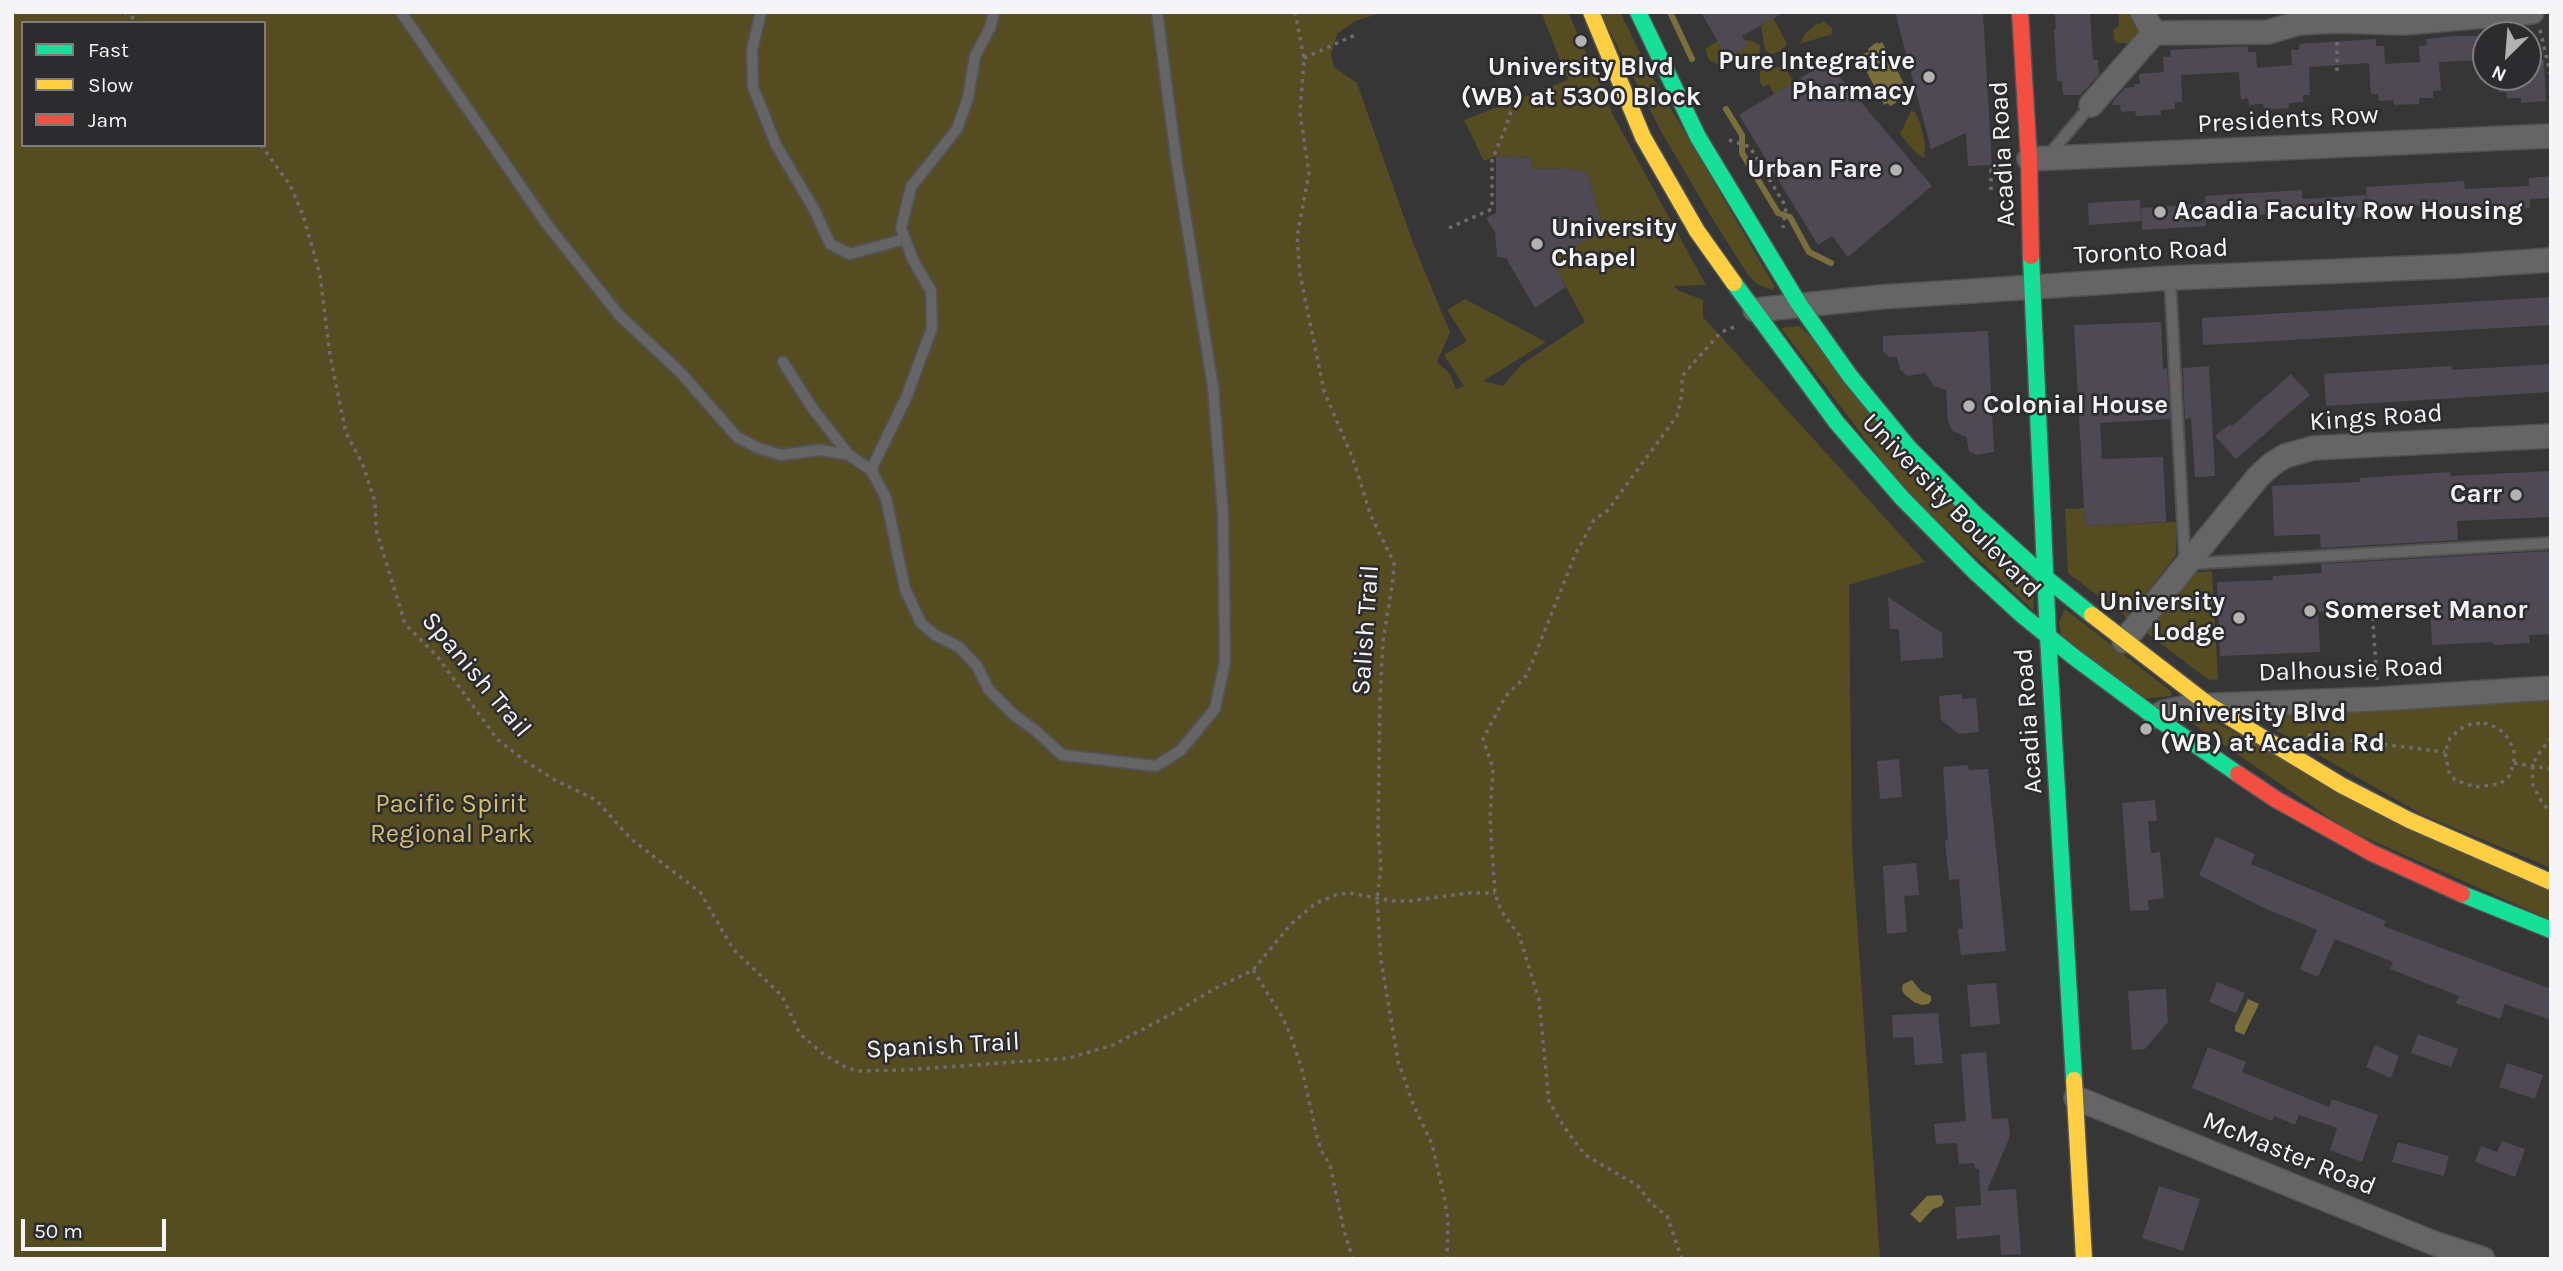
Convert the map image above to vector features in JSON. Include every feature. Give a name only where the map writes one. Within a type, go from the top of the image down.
[{"type":"main road","name":"University Boulevard","points":[[1591,12],[1643,137],[1747,318],[1902,498],[1983,579],[2048,636],[2155,717],[2277,800],[2334,834],[2441,886],[2551,930]]},
{"type":"main road","name":"University Boulevard","points":[[1638,12],[1698,137],[1799,304],[1850,376],[1910,449],[1975,514],[2046,578],[2209,705],[2319,772],[2386,808],[2551,882]]},
{"type":"main road","name":"Acadia Road","points":[[2020,12],[2037,159],[2032,288],[2048,636],[2084,1259]]},
{"type":"street","points":[[2142,12],[2154,33]]},
{"type":"street","points":[[2091,105],[2154,33],[2268,32],[2299,23],[2336,21],[2404,23],[2532,17]]},
{"type":"street","name":"Presidents Row","points":[[2037,159],[2551,136]]},
{"type":"street","name":"Toronto Road","points":[[1747,318],[1799,304],[2170,278],[2461,267],[2551,260]]},
{"type":"street","name":"Kings Road","points":[[2124,641],[2258,477],[2272,464],[2298,451],[2313,448],[2551,436]]},
{"type":"street","name":"Dalhousie Road","points":[[2155,717],[2164,712],[2209,705],[2378,699],[2551,688]]},
{"type":"street","name":"McMaster Road","points":[[2076,1098],[2436,1251],[2483,1259]]},
{"type":"lane","points":[[401,12],[546,223],[619,315],[680,372],[737,437],[758,448],[781,454],[820,450],[849,455]]},
{"type":"lane","points":[[761,12],[752,50],[753,87],[776,145],[814,209],[830,244],[850,254],[905,239]]},
{"type":"lane","points":[[871,470],[906,398],[932,328],[930,291],[913,260],[901,228],[911,187],[957,129],[968,98],[975,56],[995,12]]},
{"type":"lane","points":[[783,362],[813,409],[849,455],[871,470],[886,498],[905,589],[921,623],[934,635],[958,647],[977,666],[989,690],[1014,715],[1062,755],[1156,766],[1181,750],[1215,709],[1225,662],[1223,514],[1213,387],[1176,158],[1157,12]]},
{"type":"lane","points":[[2037,159],[2091,105]]},
{"type":"lane","points":[[2170,278],[2185,564],[2551,543]]},
{"type":"path","name":"Salish Trail","points":[[1295,12],[1304,58],[1300,113],[1308,173],[1297,237],[1300,274],[1324,391],[1353,459],[1371,516],[1394,563],[1382,641],[1378,831],[1381,866],[1377,898],[1381,960],[1390,1024],[1405,1083],[1432,1144],[1446,1211],[1447,1259]]},
{"type":"path","points":[[2532,17],[2539,28],[2551,76]]},
{"type":"path","points":[[1304,58],[1355,35]]},
{"type":"path","points":[[2337,45],[2337,75]]},
{"type":"path","points":[[1449,228],[1492,209],[1492,160],[1506,127],[1512,108],[1510,103]]},
{"type":"path","points":[[1729,140],[1750,148],[1786,206],[1785,220]]},
{"type":"path","name":"Spanish Trail","points":[[262,147],[290,185],[303,215],[320,275],[330,355],[346,433],[363,465],[375,502],[376,529],[405,624],[437,656],[497,739],[555,780],[596,800],[631,839],[663,866],[693,886],[711,909],[737,953],[782,996],[800,1034],[843,1066],[856,1071],[906,1070],[1069,1058],[1113,1045],[1253,970],[1290,925],[1316,903],[1336,895],[1409,901],[1468,893],[1495,893]]},
{"type":"path","points":[[1991,190],[1991,170],[2003,169]]},
{"type":"path","points":[[1682,1259],[1667,1216],[1652,1204],[1637,1185],[1585,1155],[1558,1119],[1549,1101],[1539,1000],[1519,934],[1501,911],[1495,893],[1490,820],[1493,768],[1483,739],[1505,696],[1527,675],[1575,555],[1594,520],[1608,510],[1677,416],[1682,394],[1682,376],[1721,331],[1747,318]]},
{"type":"path","points":[[2372,610],[2378,699]]},
{"type":"path","points":[[2484,723],[2498,728],[2508,738],[2514,750],[2514,763],[2509,776],[2500,784],[2475,787],[2455,780],[2449,772],[2445,752],[2450,738],[2460,729],[2471,724],[2484,723]]},
{"type":"path","points":[[2300,734],[2445,752]]},
{"type":"path","points":[[2551,738],[2536,757],[2533,767],[2533,785],[2551,813]]},
{"type":"path","points":[[2514,763],[2551,769]]},
{"type":"path","points":[[1253,970],[1291,1036],[1303,1073],[1321,1150],[1330,1165],[1353,1259]]},
{"type":"green space","name":"Pacific Spirit Regional Park","points":[[12,12],[1384,12],[1355,21],[1337,34],[1331,55],[1334,67],[1357,83],[1413,243],[1450,332],[1437,362],[1450,374],[1456,389],[1464,386],[1444,355],[1467,341],[1447,310],[1465,299],[1546,342],[1483,381],[1503,386],[1522,364],[1585,322],[1551,259],[1604,230],[1587,172],[1564,168],[1532,169],[1531,158],[1497,156],[1484,161],[1464,120],[1568,80],[1541,12],[1568,12],[1614,117],[1706,285],[1674,286],[1703,300],[1703,317],[1925,562],[1849,585],[1852,847],[1880,1259],[12,1259]]},
{"type":"green space","points":[[1600,12],[1620,12],[1649,71],[1775,287],[1772,290],[1757,284],[1748,275],[1709,213],[1662,133]]},
{"type":"green space","points":[[2119,12],[2131,12],[2132,23],[2139,24],[2140,38],[2137,43],[2118,43],[2114,40],[2113,30],[2119,26]]},
{"type":"green space","points":[[1773,18],[1787,44],[1781,51],[1771,54],[1765,50],[1761,26]]},
{"type":"green space","points":[[1823,21],[1832,28],[1832,34],[1800,44],[1805,34]]},
{"type":"green space","points":[[1749,40],[1760,45],[1759,57],[1722,66],[1709,60],[1705,49],[1718,41]]},
{"type":"green space","points":[[1784,66],[1794,82],[1774,94],[1769,84],[1763,87],[1760,71]]},
{"type":"green space","points":[[1911,111],[1915,112],[1920,123],[1925,144],[1924,158],[1915,152],[1900,134]]},
{"type":"green space","points":[[1800,326],[2035,579],[2033,610],[1904,490],[1781,328]]},
{"type":"green space","points":[[2084,508],[2085,526],[2176,522],[2176,555],[2127,618],[2068,573],[2065,509]]},
{"type":"green space","points":[[2212,571],[2218,679],[2209,680],[2144,631],[2185,574]]},
{"type":"green space","points":[[2065,609],[2172,692],[2171,696],[2142,699],[2062,638],[2059,622]]},
{"type":"green space","points":[[2551,696],[2551,868],[2421,814],[2277,731],[2279,717],[2284,712]]},
{"type":"green space","points":[[2200,715],[2551,888],[2551,920],[2344,828],[2185,718]]},
{"type":"shaded area","points":[[1877,42],[1882,42],[1909,93],[1898,95],[1896,103],[1890,106],[1888,103],[1884,105],[1858,55],[1869,52],[1868,49]]},
{"type":"shaded area","points":[[1912,980],[1921,991],[1931,996],[1928,1004],[1914,1002],[1904,994],[1903,984]]},
{"type":"shaded area","points":[[2248,999],[2259,1004],[2244,1035],[2235,1031],[2235,1026]]},
{"type":"shaded area","points":[[1941,1195],[1944,1201],[1942,1206],[1933,1209],[1920,1223],[1910,1214],[1927,1196]]},
{"type":"building","points":[[1701,12],[1785,12],[1742,36],[1748,46],[1727,58]]},
{"type":"building","points":[[1895,12],[1983,12],[1992,165],[1968,166],[1966,133],[1931,149]]},
{"type":"building","points":[[2090,12],[2093,60],[2098,60],[2099,75],[2080,95],[2063,95],[2062,81],[2057,81],[2055,14]]},
{"type":"building","points":[[2472,36],[2472,61],[2439,62],[2441,90],[2433,91],[2433,98],[2419,98],[2419,104],[2394,105],[2393,100],[2379,101],[2378,94],[2371,94],[2369,63],[2309,67],[2310,95],[2303,95],[2303,102],[2289,103],[2289,108],[2264,110],[2263,104],[2249,105],[2248,98],[2241,99],[2239,72],[2181,75],[2182,102],[2175,102],[2175,109],[2161,110],[2161,115],[2136,116],[2135,111],[2121,112],[2120,105],[2113,105],[2113,101],[2125,88],[2140,84],[2139,74],[2164,72],[2163,57],[2171,57],[2170,50],[2248,46],[2248,52],[2256,52],[2257,68],[2292,65],[2291,50],[2299,50],[2299,44],[2376,39],[2376,46],[2384,46],[2385,64],[2420,62],[2419,46],[2427,45],[2426,39]]},
{"type":"building","points":[[2542,60],[2546,101],[2521,103],[2521,98],[2507,98],[2506,92],[2499,92],[2542,91]]},
{"type":"building","points":[[1827,62],[1932,186],[1848,257],[1832,236],[1818,245],[1739,115]]},
{"type":"building","name":"University Chapel","points":[[1496,156],[1531,158],[1532,169],[1564,168],[1587,172],[1604,230],[1551,259],[1566,287],[1535,308],[1506,258],[1497,257],[1495,232],[1486,218],[1496,213]]},
{"type":"building","name":"Acadia Faculty Row Housing","points":[[2551,176],[2551,198],[2530,199],[2530,208],[2466,211],[2465,203],[2367,209],[2366,187],[2464,181],[2465,189],[2529,186],[2529,178]]},
{"type":"building","name":"Acadia Faculty Row Housing","points":[[2302,190],[2302,199],[2367,195],[2368,217],[2304,220],[2303,212],[2206,218],[2205,196]]},
{"type":"building","points":[[2140,200],[2141,221],[2089,225],[2088,203]]},
{"type":"building","points":[[2205,204],[2206,226],[2142,230],[2141,208]]},
{"type":"building","points":[[2551,297],[2551,325],[2203,345],[2202,318]]},
{"type":"building","points":[[2161,322],[2163,369],[2167,368],[2170,419],[2100,423],[2102,459],[2163,457],[2166,522],[2085,526],[2074,325]]},
{"type":"building","name":"Colonial House","points":[[1988,331],[1994,452],[1976,455],[1969,451],[1966,437],[1953,431],[1948,422],[1946,390],[1934,386],[1925,373],[1908,376],[1900,370],[1897,357],[1889,357],[1883,351],[1883,336]]},
{"type":"building","points":[[2551,364],[2551,392],[2326,406],[2324,374],[2451,366],[2452,370]]},
{"type":"building","points":[[2209,366],[2215,476],[2195,477],[2191,418],[2185,419],[2183,368]]},
{"type":"building","points":[[2291,374],[2310,395],[2236,459],[2215,436],[2230,424],[2232,426]]},
{"type":"building","points":[[2551,471],[2551,517],[2457,521],[2458,540],[2321,548],[2320,534],[2274,536],[2272,486],[2360,482],[2360,478],[2450,472],[2451,476]]},
{"type":"building","points":[[2551,551],[2551,634],[2529,635],[2530,643],[2432,645],[2430,606],[2318,612],[2320,652],[2220,656],[2217,582],[2273,580],[2273,576],[2322,573],[2321,564]]},
{"type":"building","points":[[1888,597],[1942,633],[1943,658],[1901,661],[1899,629],[1890,629]]},
{"type":"building","points":[[1962,694],[1962,699],[1976,698],[1979,732],[1959,734],[1941,720],[1939,696]]},
{"type":"building","points":[[1899,759],[1902,797],[1880,799],[1877,761]]},
{"type":"building","points":[[1968,765],[1969,770],[1988,769],[2006,951],[1961,955],[1958,929],[1963,929],[1959,879],[1949,880],[1943,767]]},
{"type":"building","points":[[2155,800],[2157,821],[2148,821],[2151,853],[2160,852],[2164,898],[2148,900],[2149,910],[2130,911],[2122,803]]},
{"type":"building","points":[[2216,837],[2255,854],[2251,864],[2386,921],[2383,926],[2551,989],[2551,1020],[2505,1004],[2500,1019],[2456,1003],[2459,996],[2390,969],[2393,962],[2335,939],[2318,977],[2300,969],[2317,930],[2262,907],[2199,875]]},
{"type":"building","points":[[1916,863],[1919,895],[1904,896],[1907,932],[1887,934],[1883,866]]},
{"type":"building","points":[[2217,982],[2245,993],[2236,1013],[2209,1002]]},
{"type":"building","points":[[1996,983],[2000,1024],[1971,1027],[1967,985]]},
{"type":"building","points":[[2166,989],[2168,1022],[2145,1049],[2132,1050],[2128,991]]},
{"type":"building","points":[[1938,1013],[1943,1063],[1915,1065],[1913,1037],[1893,1038],[1892,1015]]},
{"type":"building","points":[[2418,1034],[2458,1049],[2451,1067],[2411,1053]]},
{"type":"building","points":[[2375,1045],[2399,1056],[2391,1078],[2366,1067]]},
{"type":"building","points":[[2208,1047],[2246,1062],[2242,1072],[2329,1107],[2332,1099],[2378,1115],[2362,1162],[2330,1150],[2337,1128],[2299,1115],[2295,1125],[2274,1116],[2272,1121],[2192,1088]]},
{"type":"building","points":[[1986,1052],[1992,1119],[2008,1118],[2010,1136],[1987,1191],[2016,1189],[2021,1254],[2001,1255],[2000,1235],[1957,1239],[1955,1207],[1981,1205],[1979,1169],[1975,1169],[1974,1163],[1959,1164],[1957,1143],[1936,1144],[1934,1124],[1966,1121],[1961,1054]]},
{"type":"building","points":[[2507,1063],[2543,1075],[2535,1099],[2499,1087]]},
{"type":"building","points":[[2502,1141],[2525,1149],[2515,1177],[2475,1162],[2481,1146],[2497,1152]]},
{"type":"building","points":[[2398,1142],[2449,1156],[2444,1176],[2392,1162]]},
{"type":"building","points":[[2159,1186],[2200,1199],[2183,1251],[2142,1238]]},
{"type":"waterway","points":[[1670,12],[1692,59]]},
{"type":"waterway","points":[[1726,109],[1742,135],[1742,153],[1778,213],[1790,217],[1809,252],[1831,263]]},
{"type":"traffic: fast","points":[[1638,12],[1698,137],[1799,304],[1850,376],[1910,449],[1975,514],[2092,615]]},
{"type":"traffic: fast","points":[[2031,256],[2048,636],[2074,1080]]},
{"type":"traffic: fast","points":[[1734,283],[1837,423],[1902,498],[1973,570],[2022,615],[2074,657],[2238,774]]},
{"type":"traffic: fast","points":[[2462,894],[2551,930]]},
{"type":"traffic: slow","points":[[1591,12],[1643,137],[1697,231],[1734,283]]},
{"type":"traffic: slow","points":[[2092,615],[2209,705],[2341,785],[2409,820],[2551,882]]},
{"type":"traffic: slow","points":[[2074,1080],[2084,1259]]},
{"type":"traffic: jam","points":[[2020,12],[2029,159],[2031,256]]},
{"type":"traffic: jam","points":[[2238,774],[2277,800],[2372,853],[2462,894]]},
{"type":"place","name":"University Blvd (WB) at 5300 Block","points":[[1581,41]]},
{"type":"place","name":"Pure Integrative Pharmacy","points":[[1929,77]]},
{"type":"place","name":"Urban Fare","points":[[1896,170]]},
{"type":"place","name":"Acadia Faculty Row Housing","points":[[2160,212]]},
{"type":"place","name":"University Chapel","points":[[1537,244]]},
{"type":"place","name":"Colonial House","points":[[1969,406]]},
{"type":"place","name":"Carr","points":[[2516,495]]},
{"type":"place","name":"Somerset Manor","points":[[2310,611]]},
{"type":"place","name":"University Lodge","points":[[2239,618]]},
{"type":"place","name":"University Blvd (WB) at Acadia Rd","points":[[2146,729]]}]
